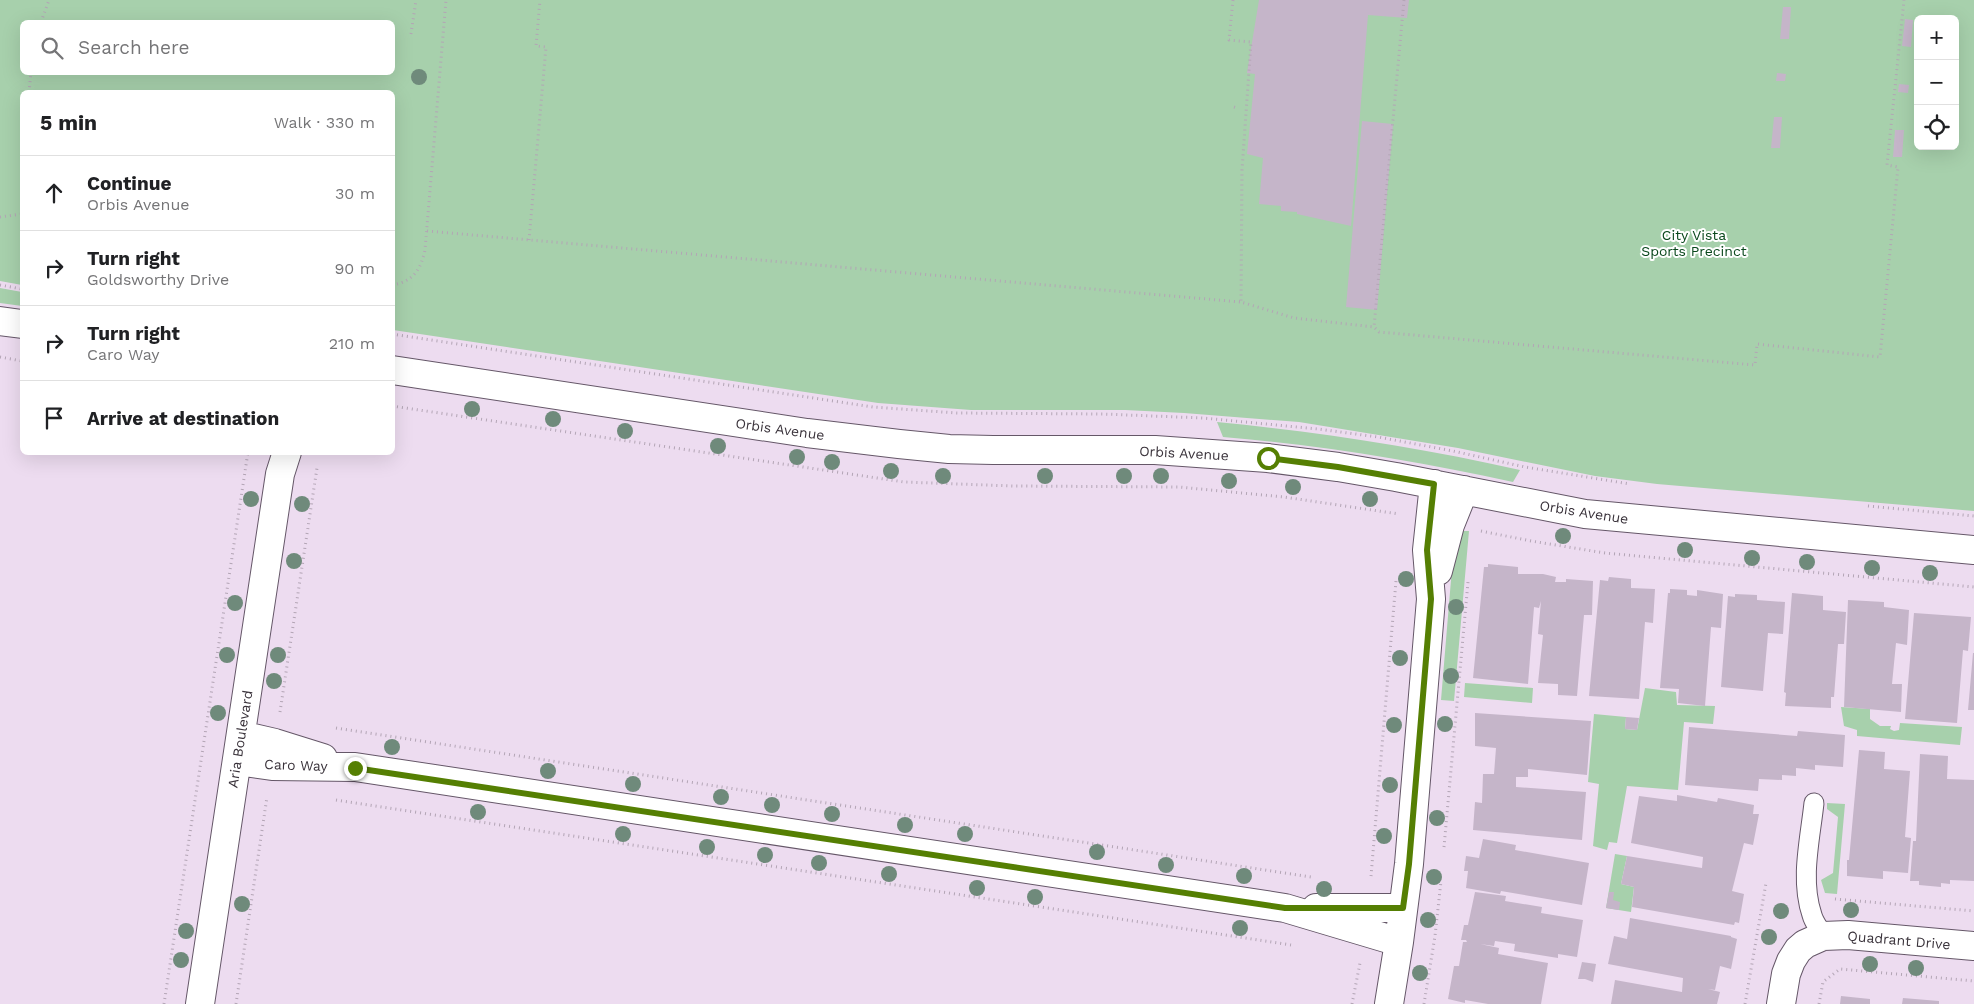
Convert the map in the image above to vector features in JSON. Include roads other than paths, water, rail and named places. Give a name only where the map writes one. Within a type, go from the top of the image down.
[{"type":"street","points":[[0,321],[20,324]]},
{"type":"street","name":"Orbis Avenue","points":[[395,370],[807,433],[899,444],[949,448],[1146,450],[1200,453],[1338,467],[1556,509],[1631,519],[1974,550]]},
{"type":"street","name":"Aria Boulevard","points":[[200,1004],[282,460]]},
{"type":"street","points":[[1388,1004],[1399,942],[1409,864],[1431,599],[1440,522],[1434,484]]},
{"type":"street","points":[[1440,522],[1464,490]]},
{"type":"street","name":"Caro Way","points":[[239,748],[275,743],[355,768],[1285,908],[1399,942]]},
{"type":"street","name":"Caro Way","points":[[1285,908],[1403,908]]},
{"type":"street","name":"Quadrant Drive","points":[[1781,1004],[1786,974],[1791,961],[1798,950],[1805,944],[1824,936],[1848,935],[1974,946]]},
{"type":"lane","points":[[1814,803],[1806,880],[1807,896],[1812,918],[1824,936]]},
{"type":"park label","name":"City Vista Sports Precinct","points":[[1694,244]]}]
